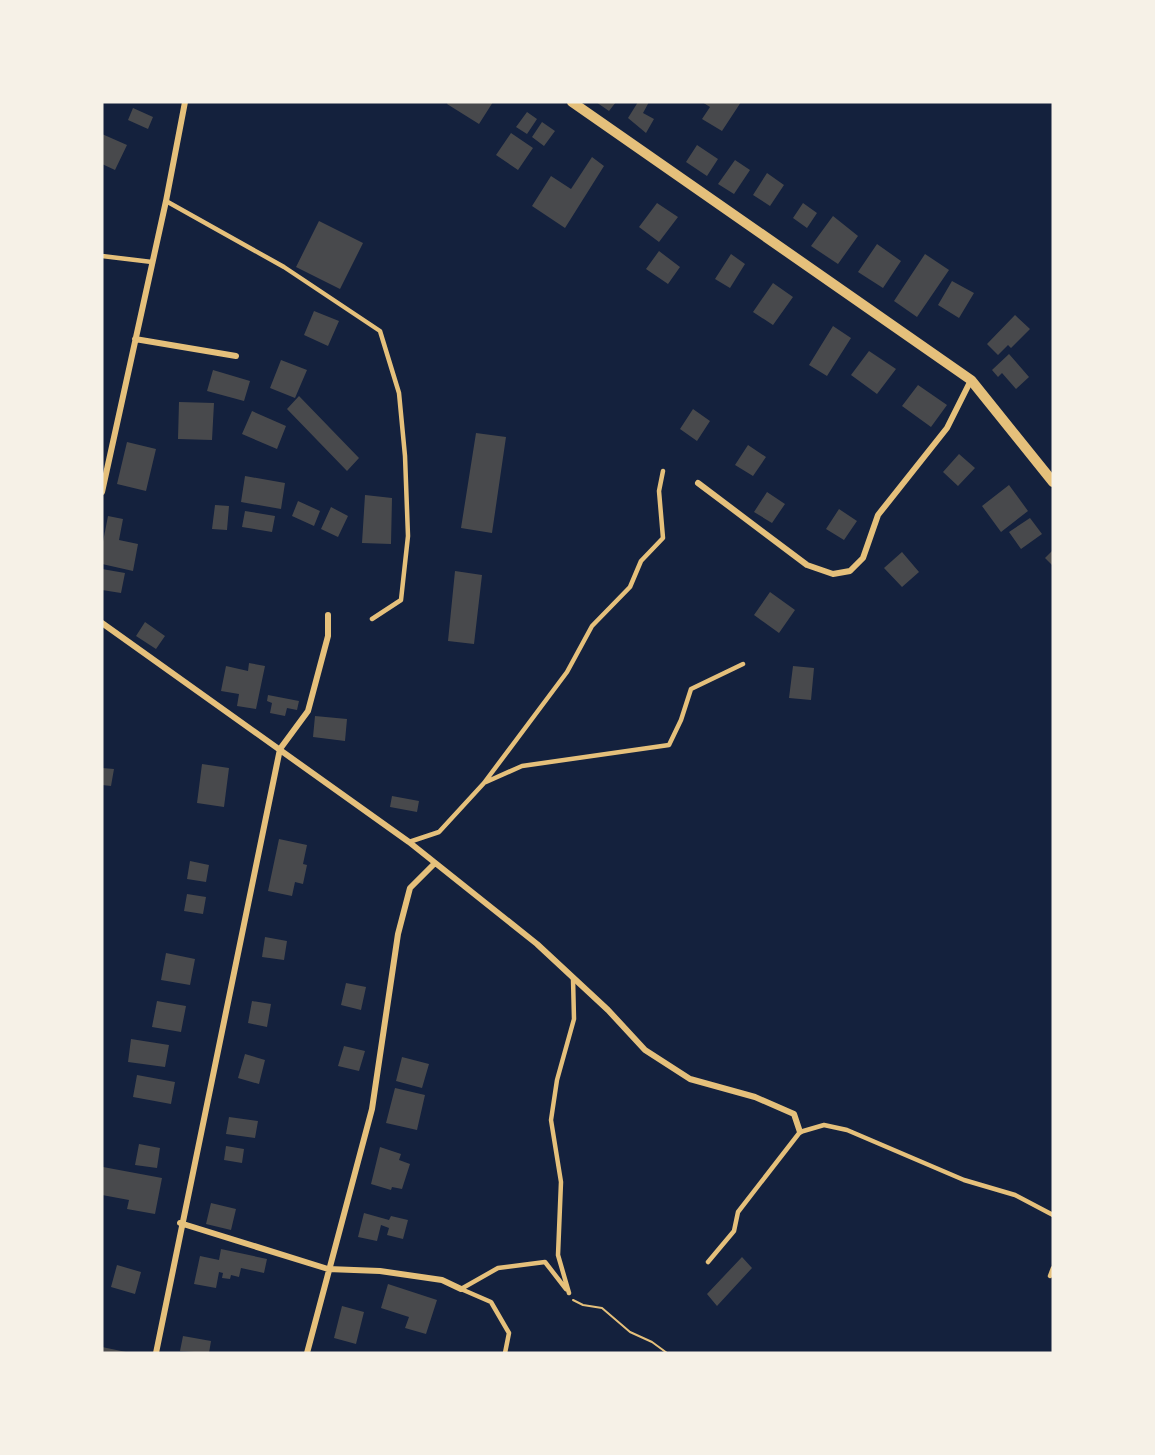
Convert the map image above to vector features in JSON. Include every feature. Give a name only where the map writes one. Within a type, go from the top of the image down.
[{"type":"street","points":[[102,492],[166,201],[185,102]]},
{"type":"street","points":[[572,102],[971,380],[1053,482]]},
{"type":"street","points":[[135,339],[236,356]]},
{"type":"street","points":[[698,483],[807,565],[833,574],[850,571],[863,558],[878,515],[947,428],[971,380]]},
{"type":"street","points":[[156,1353],[180,1223],[280,749],[308,711],[328,636],[328,615]]},
{"type":"street","points":[[102,622],[409,842],[537,944],[645,1050],[690,1079],[755,1097],[794,1114],[800,1132]]},
{"type":"street","points":[[307,1353],[372,1109],[398,934],[410,888],[435,863]]},
{"type":"street","points":[[180,1223],[328,1269],[380,1271],[442,1280],[461,1289]]},
{"type":"lane","points":[[166,201],[284,267],[380,331],[399,393],[408,536],[401,600],[372,619]]},
{"type":"lane","points":[[102,256],[152,262]]},
{"type":"lane","points":[[409,842],[439,832],[484,783],[567,672],[592,626],[630,587],[641,561],[663,538],[659,491],[663,471]]},
{"type":"lane","points":[[484,783],[522,766],[669,745],[681,720],[691,688],[742,664]]},
{"type":"lane","points":[[569,1293],[558,1256],[561,1229],[561,1182],[551,1120],[557,1080],[574,1019],[573,978]]},
{"type":"lane","points":[[708,1262],[734,1231],[738,1212],[800,1132],[824,1125],[847,1130],[964,1180],[1016,1195],[1053,1215]]},
{"type":"lane","points":[[461,1289],[498,1268],[545,1262],[569,1293]]},
{"type":"lane","points":[[1050,1276],[1053,1268]]},
{"type":"lane","points":[[461,1289],[491,1302],[509,1333],[506,1353]]},
{"type":"path","points":[[569,1293],[574,1301],[602,1308],[630,1332],[652,1342],[667,1353]]},
{"type":"building","points":[[448,102],[493,102],[479,124],[447,104]]},
{"type":"building","points":[[596,102],[616,102],[609,111]]},
{"type":"building","points":[[638,102],[649,102],[643,113],[654,119],[646,133],[628,118]]},
{"type":"building","points":[[702,102],[741,102],[722,131],[702,119],[710,107]]},
{"type":"building","points":[[133,108],[153,117],[148,129],[128,120]]},
{"type":"building","points":[[527,112],[537,119],[527,134],[516,127]]},
{"type":"building","points":[[542,122],[555,131],[544,146],[532,137]]},
{"type":"building","points":[[511,133],[533,148],[518,170],[496,155]]},
{"type":"building","points":[[102,134],[127,145],[115,170],[102,164]]},
{"type":"building","points":[[697,145],[718,159],[707,176],[686,162]]},
{"type":"building","points":[[592,157],[604,166],[565,228],[532,206],[551,176],[571,189]]},
{"type":"building","points":[[735,160],[750,170],[734,194],[718,184]]},
{"type":"building","points":[[767,173],[784,185],[770,206],[753,195]]},
{"type":"building","points":[[657,203],[678,217],[659,242],[639,227]]},
{"type":"building","points":[[803,203],[817,213],[807,228],[793,218]]},
{"type":"building","points":[[833,216],[858,236],[838,264],[811,246]]},
{"type":"building","points":[[319,221],[363,243],[340,289],[296,267]]},
{"type":"building","points":[[877,244],[901,261],[883,288],[858,272]]},
{"type":"building","points":[[659,251],[680,267],[668,284],[646,269]]},
{"type":"building","points":[[731,254],[745,264],[730,288],[715,279]]},
{"type":"building","points":[[925,254],[949,270],[917,317],[894,301]]},
{"type":"building","points":[[952,281],[974,293],[959,318],[938,305]]},
{"type":"building","points":[[773,283],[793,297],[773,325],[753,312]]},
{"type":"building","points":[[314,311],[339,321],[328,346],[304,335]]},
{"type":"building","points":[[1015,315],[1030,329],[1011,348],[1008,345],[998,355],[987,344]]},
{"type":"building","points":[[833,326],[851,338],[827,376],[809,365]]},
{"type":"building","points":[[869,351],[896,369],[877,394],[851,375]]},
{"type":"building","points":[[1009,354],[1029,377],[1016,389],[1002,373],[998,377],[992,370]]},
{"type":"building","points":[[281,360],[307,370],[295,398],[270,388]]},
{"type":"building","points":[[213,370],[250,381],[244,401],[207,391]]},
{"type":"building","points":[[918,385],[947,405],[931,427],[902,406]]},
{"type":"building","points":[[299,396],[359,458],[347,471],[287,409]]},
{"type":"building","points":[[179,402],[214,403],[212,440],[178,439]]},
{"type":"building","points":[[693,409],[710,421],[697,441],[680,429]]},
{"type":"building","points":[[252,411],[286,426],[277,449],[242,434]]},
{"type":"building","points":[[476,433],[506,437],[492,533],[461,528]]},
{"type":"building","points":[[127,442],[156,449],[146,491],[117,484]]},
{"type":"building","points":[[748,445],[766,457],[753,476],[735,465]]},
{"type":"building","points":[[959,454],[975,468],[958,486],[943,472]]},
{"type":"building","points":[[245,476],[285,483],[281,509],[241,502]]},
{"type":"building","points":[[1009,485],[1028,511],[1001,532],[982,506]]},
{"type":"building","points":[[767,492],[785,504],[772,523],[754,512]]},
{"type":"building","points":[[365,495],[392,498],[391,544],[362,543]]},
{"type":"building","points":[[298,501],[320,511],[314,526],[292,516]]},
{"type":"building","points":[[215,505],[229,506],[227,530],[212,529]]},
{"type":"building","points":[[331,507],[348,516],[338,537],[321,529]]},
{"type":"building","points":[[839,509],[857,521],[844,540],[826,529]]},
{"type":"building","points":[[245,511],[275,516],[272,532],[242,527]]},
{"type":"building","points":[[108,516],[123,519],[119,540],[138,544],[133,571],[102,564],[102,547]]},
{"type":"building","points":[[1030,518],[1042,534],[1021,549],[1009,532]]},
{"type":"building","points":[[1053,550],[1053,566],[1045,558]]},
{"type":"building","points":[[902,552],[919,572],[902,587],[884,568]]},
{"type":"building","points":[[102,569],[125,573],[121,593],[102,590]]},
{"type":"building","points":[[455,571],[482,575],[474,644],[448,641]]},
{"type":"building","points":[[770,592],[795,610],[779,633],[754,615]]},
{"type":"building","points":[[145,622],[165,636],[156,649],[136,636]]},
{"type":"building","points":[[249,663],[265,666],[256,709],[237,706],[239,694],[221,691],[226,666],[248,671]]},
{"type":"building","points":[[793,666],[814,668],[811,700],[789,698]]},
{"type":"building","points":[[268,695],[299,701],[297,710],[287,708],[285,716],[270,713],[272,703],[267,701]]},
{"type":"building","points":[[315,716],[347,719],[345,741],[313,737]]},
{"type":"building","points":[[202,764],[229,768],[224,807],[197,803]]},
{"type":"building","points":[[102,768],[114,769],[111,786],[102,785]]},
{"type":"building","points":[[392,796],[419,801],[417,812],[390,807]]},
{"type":"building","points":[[279,839],[307,845],[303,864],[307,865],[303,884],[295,882],[292,896],[268,891]]},
{"type":"building","points":[[190,861],[209,865],[206,882],[187,879]]},
{"type":"building","points":[[187,894],[206,897],[203,914],[184,911]]},
{"type":"building","points":[[265,937],[287,941],[284,960],[262,957]]},
{"type":"building","points":[[166,953],[195,959],[190,985],[161,980]]},
{"type":"building","points":[[346,983],[366,987],[361,1010],[341,1005]]},
{"type":"building","points":[[157,1001],[186,1006],[181,1032],[152,1027]]},
{"type":"building","points":[[252,1001],[271,1004],[267,1027],[248,1023]]},
{"type":"building","points":[[131,1039],[169,1045],[165,1067],[128,1062]]},
{"type":"building","points":[[344,1046],[365,1051],[359,1071],[338,1066]]},
{"type":"building","points":[[245,1054],[265,1060],[259,1084],[238,1078]]},
{"type":"building","points":[[402,1057],[429,1064],[422,1088],[396,1081]]},
{"type":"building","points":[[137,1075],[175,1082],[171,1104],[133,1097]]},
{"type":"building","points":[[395,1088],[425,1095],[417,1130],[386,1123]]},
{"type":"building","points":[[229,1117],[258,1121],[255,1138],[226,1134]]},
{"type":"building","points":[[139,1144],[160,1148],[157,1168],[135,1165]]},
{"type":"building","points":[[226,1146],[244,1149],[242,1163],[224,1160]]},
{"type":"building","points":[[380,1147],[401,1154],[399,1160],[410,1164],[402,1189],[392,1187],[391,1190],[371,1184]]},
{"type":"building","points":[[103,1167],[162,1178],[155,1214],[127,1209],[129,1200],[102,1195]]},
{"type":"building","points":[[211,1203],[236,1209],[231,1230],[206,1224]]},
{"type":"building","points":[[364,1213],[389,1220],[391,1216],[408,1220],[403,1239],[387,1235],[389,1228],[381,1225],[377,1241],[358,1237]]},
{"type":"building","points":[[221,1249],[267,1259],[264,1273],[241,1268],[239,1277],[231,1275],[230,1279],[222,1278],[223,1273],[219,1272],[216,1288],[194,1284],[200,1256],[219,1260]]},
{"type":"building","points":[[742,1257],[752,1268],[717,1306],[707,1294]]},
{"type":"building","points":[[117,1265],[141,1272],[135,1294],[111,1287]]},
{"type":"building","points":[[388,1284],[437,1300],[426,1334],[405,1328],[409,1317],[381,1308]]},
{"type":"building","points":[[342,1306],[364,1312],[356,1344],[334,1338]]},
{"type":"building","points":[[183,1336],[211,1341],[209,1353],[180,1351]]},
{"type":"building","points":[[102,1347],[126,1352],[126,1353],[102,1353]]}]
